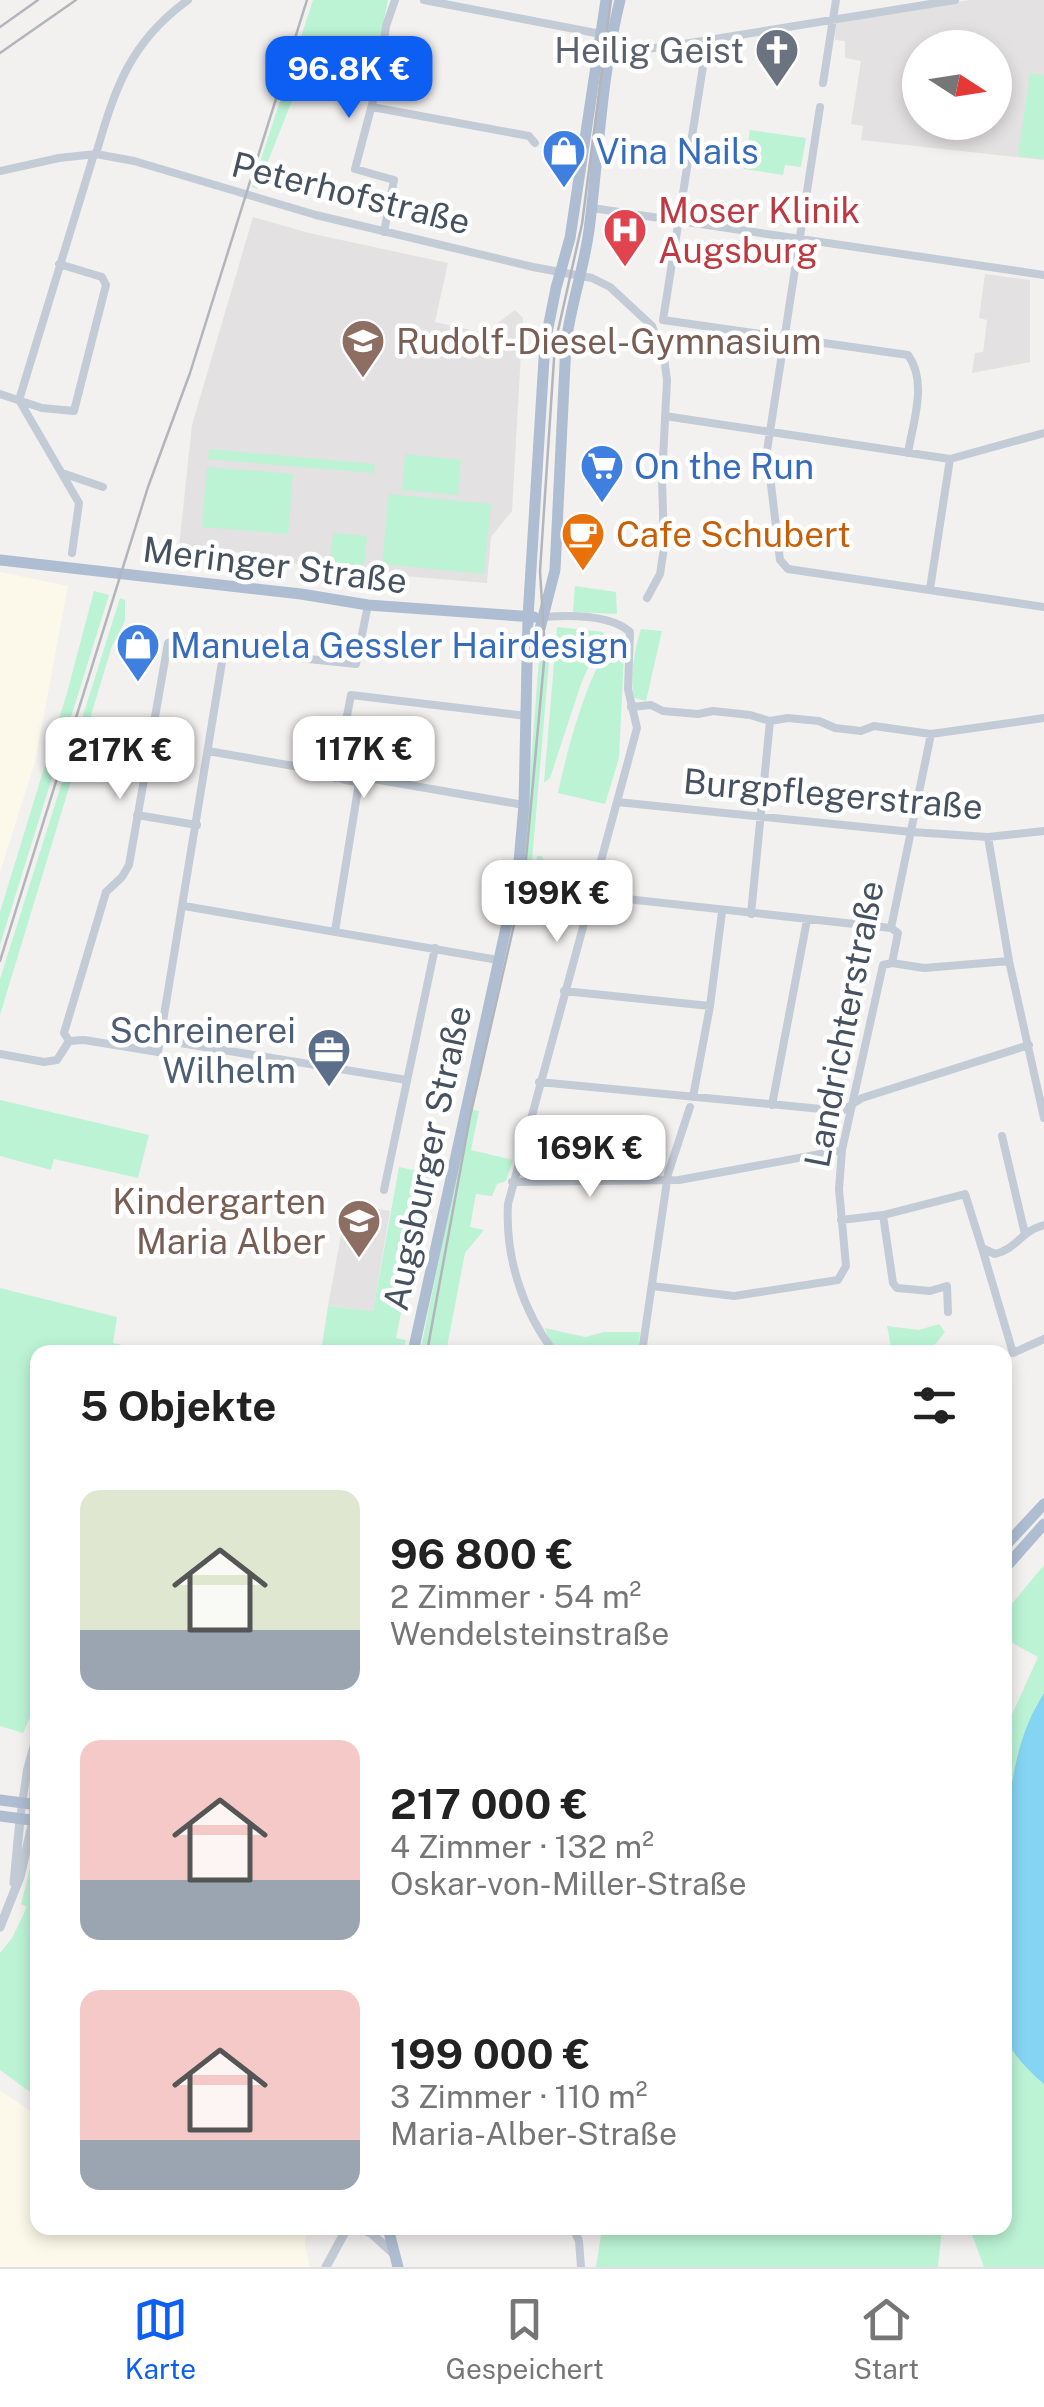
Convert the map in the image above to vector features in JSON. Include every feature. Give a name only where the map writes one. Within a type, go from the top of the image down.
[{"type":"main road","points":[[528,675],[555,570],[570,238],[606,0]]},
{"type":"main road","points":[[571,274],[592,208],[620,0]]},
{"type":"main road","name":"Augsburger Straße","points":[[415,1345],[518,874],[524,805],[528,618],[545,343],[571,274]]},
{"type":"main road","name":"Meringer Straße","points":[[0,560],[301,594],[368,606],[543,617]]},
{"type":"main road","points":[[1012,1538],[1044,1504]]},
{"type":"main road","points":[[1012,1560],[1044,1524]]},
{"type":"main road","points":[[0,1800],[30,1804]]},
{"type":"main road","points":[[0,1816],[30,1820]]},
{"type":"main road","points":[[390,2235],[396,2261]]},
{"type":"street","points":[[72,553],[78,503],[19,400],[116,88],[130,58],[151,32],[188,0]]},
{"type":"street","points":[[384,232],[394,180],[355,169],[395,0]]},
{"type":"street","points":[[424,0],[602,34]]},
{"type":"street","points":[[823,83],[836,0]]},
{"type":"street","points":[[611,52],[707,41],[955,0]]},
{"type":"street","points":[[663,320],[707,41]]},
{"type":"street","points":[[372,107],[529,136],[535,142]]},
{"type":"street","points":[[820,107],[768,451],[783,567],[1044,607]]},
{"type":"street","name":"Peterhofstraße","points":[[0,171],[95,154],[134,161],[215,188],[384,232],[592,278],[618,292],[652,326]]},
{"type":"street","points":[[592,208],[1044,275]]},
{"type":"street","points":[[0,394],[74,412],[106,285],[102,277],[60,264]]},
{"type":"street","points":[[647,598],[660,574],[664,548],[666,368],[652,326],[663,320],[908,355],[920,379],[908,453]]},
{"type":"street","points":[[665,416],[950,459],[1044,433]]},
{"type":"street","points":[[930,588],[950,459]]},
{"type":"street","points":[[64,473],[103,487]]},
{"type":"street","points":[[69,1041],[64,1033],[106,892],[128,865],[168,643],[356,664],[368,606]]},
{"type":"street","points":[[543,617],[618,623],[630,632],[628,689],[636,734],[512,1182],[506,1229],[514,1268],[523,1296],[550,1345]]},
{"type":"street","points":[[69,1041],[158,1052],[223,656],[228,652]]},
{"type":"street","points":[[335,778],[351,695],[526,716]]},
{"type":"street","points":[[632,707],[648,705],[663,711],[698,714],[713,710],[770,721],[788,718],[861,731],[874,726],[930,734],[1044,718]]},
{"type":"street","points":[[751,914],[770,721]]},
{"type":"street","name":"Landrichterstraße","points":[[652,1286],[734,1296],[838,1280],[846,1266],[841,1220],[842,1150],[884,965],[892,962],[898,933],[890,928],[930,734]]},
{"type":"street","points":[[208,751],[322,771],[360,783],[368,778],[524,805]]},
{"type":"street","points":[[335,930],[360,783]]},
{"type":"street","name":"Burgpflegerstraße","points":[[617,802],[912,832],[988,837],[1044,831]]},
{"type":"street","points":[[137,815],[196,825]]},
{"type":"street","points":[[988,837],[1009,962],[1044,1118]]},
{"type":"street","points":[[590,896],[890,928]]},
{"type":"street","points":[[184,906],[498,960]]},
{"type":"street","points":[[643,1345],[667,1180],[691,1102],[710,1006],[722,912]]},
{"type":"street","points":[[772,1105],[807,920]]},
{"type":"street","points":[[384,1190],[435,948]]},
{"type":"street","points":[[892,962],[924,968],[1009,962]]},
{"type":"street","points":[[564,992],[710,1006]]},
{"type":"street","points":[[162,1040],[407,1080]]},
{"type":"street","points":[[0,1054],[44,1062],[57,1060],[69,1041]]},
{"type":"street","points":[[539,1082],[691,1102],[842,1111],[862,1098],[1028,1045]]},
{"type":"street","points":[[1002,1136],[1025,1234]]},
{"type":"street","points":[[512,1182],[667,1180],[842,1150]]},
{"type":"street","points":[[841,1220],[882,1215],[966,1194],[1010,1345]]},
{"type":"street","points":[[882,1215],[893,1283],[897,1288],[914,1291],[947,1286],[948,1312]]},
{"type":"street","points":[[982,1248],[994,1254],[1010,1250],[1025,1234],[1044,1225]]},
{"type":"street","points":[[1012,1353],[1044,1339]]},
{"type":"street","points":[[0,1928],[14,1896],[30,1820]]},
{"type":"street","points":[[326,2267],[343,2235]]},
{"type":"street","points":[[374,2235],[396,2261]]},
{"type":"street","points":[[576,2235],[580,2267]]},
{"type":"shaded area","points":[[970,0],[1044,0],[1044,160],[861,140],[863,126],[851,124],[861,61],[845,58],[845,41],[835,40],[836,23]]},
{"type":"shaded area","name":"Rudolf-Diesel-Gymnasium","points":[[253,217],[448,263],[435,322],[484,333],[515,310],[523,318],[512,511],[491,537],[487,583],[308,568],[273,557],[179,547],[192,425]]},
{"type":"shaded area","points":[[985,274],[1030,280],[1030,362],[972,373],[975,353],[983,352],[987,320],[979,318]]},
{"type":"shaded area","points":[[0,572],[68,586],[35,762],[0,872]]},
{"type":"shaded area","name":"Kindergarten Maria Alber","points":[[347,1203],[390,1211],[373,1311],[328,1306]]},
{"type":"shaded area","points":[[0,2091],[30,2110],[30,2235],[306,2235],[310,2267],[0,2267]]},
{"type":"green space","points":[[313,0],[388,0],[378,50],[374,46],[362,97],[297,88],[257,189],[252,187]]},
{"type":"green space","points":[[1030,73],[1044,75],[1044,159],[1018,156]]},
{"type":"green space","points":[[750,130],[806,138],[801,167],[785,165],[783,175],[744,169]]},
{"type":"green space","points":[[209,449],[375,464],[374,473],[208,459]]},
{"type":"green space","points":[[405,454],[461,460],[458,495],[402,490]]},
{"type":"green space","points":[[207,467],[293,474],[288,534],[202,527]]},
{"type":"green space","points":[[389,494],[491,504],[484,574],[382,564]]},
{"type":"green space","points":[[333,533],[367,536],[364,566],[330,562]]},
{"type":"green space","points":[[575,586],[616,592],[617,614],[573,612]]},
{"type":"green space","points":[[94,591],[109,595],[0,945],[0,912]]},
{"type":"green space","points":[[120,598],[125,600],[125,621],[112,646],[0,1015],[0,979]]},
{"type":"green space","points":[[557,627],[604,632],[581,684],[550,778],[544,783]]},
{"type":"green space","points":[[641,629],[662,631],[646,701],[634,698],[633,690],[633,664]]},
{"type":"green space","points":[[621,637],[627,655],[619,758],[605,804],[558,793],[590,684],[599,663]]},
{"type":"green space","points":[[540,644],[541,661],[549,662],[530,885],[522,884]]},
{"type":"green space","points":[[537,856],[542,856],[546,866],[560,876],[579,880],[570,902],[534,892]]},
{"type":"green space","points":[[0,1100],[149,1135],[138,1178],[54,1159],[51,1170],[0,1156]]},
{"type":"green space","points":[[470,1109],[479,1111],[471,1150],[513,1160],[506,1181],[497,1184],[492,1196],[476,1194],[470,1227],[484,1230],[465,1253],[447,1345],[421,1345]]},
{"type":"green space","points":[[399,1167],[436,1175],[418,1229],[396,1338],[406,1340],[405,1345],[322,1345],[328,1306],[373,1311]]},
{"type":"green space","points":[[0,1288],[117,1317],[113,1343],[122,1345],[30,1345],[30,1718],[23,1733],[0,1726]]},
{"type":"green space","points":[[939,1324],[945,1332],[935,1345],[891,1345],[887,1326],[919,1330]]},
{"type":"green space","points":[[545,1328],[585,1337],[604,1332],[640,1332],[639,1345],[551,1345]]},
{"type":"green space","points":[[1044,1565],[1044,1693],[1035,1707],[1012,1800],[1012,1715],[1038,1657],[1012,1643],[1012,1604]]},
{"type":"green space","points":[[30,1869],[30,2092],[0,2070],[0,1953],[27,1907],[21,1904]]},
{"type":"green space","points":[[1012,2046],[1044,2084],[1044,2267],[984,2267],[972,2235],[1012,2235]]},
{"type":"green space","points":[[601,2235],[941,2235],[938,2267],[596,2267]]},
{"type":"water","points":[[1044,1693],[1044,2084],[1012,2049],[1012,1783],[1029,1720]]},
{"type":"tram line","points":[[428,1345],[470,1117],[524,881],[545,651],[540,571],[555,344],[582,224],[611,0]]},
{"type":"railway","points":[[0,27],[38,0]]},
{"type":"railway","points":[[0,53],[76,0]]},
{"type":"railway","points":[[0,961],[148,487],[190,373],[307,0]]},
{"type":"place","name":"Heilig Geist","points":[[777,88]]},
{"type":"place","name":"Vina Nails","points":[[564,189]]},
{"type":"place","name":"Moser Klinik Augsburg","points":[[625,268]]},
{"type":"place","name":"Rudolf-Diesel-Gymnasium","points":[[363,379]]},
{"type":"place","name":"On the Run","points":[[602,504]]},
{"type":"place","name":"Cafe Schubert","points":[[583,572]]},
{"type":"place","name":"Manuela Gessler Hairdesign","points":[[138,683]]},
{"type":"place","name":"Schreinerei Wilhelm","points":[[329,1088]]},
{"type":"place","name":"Kindergarten Maria Alber","points":[[359,1259]]}]
